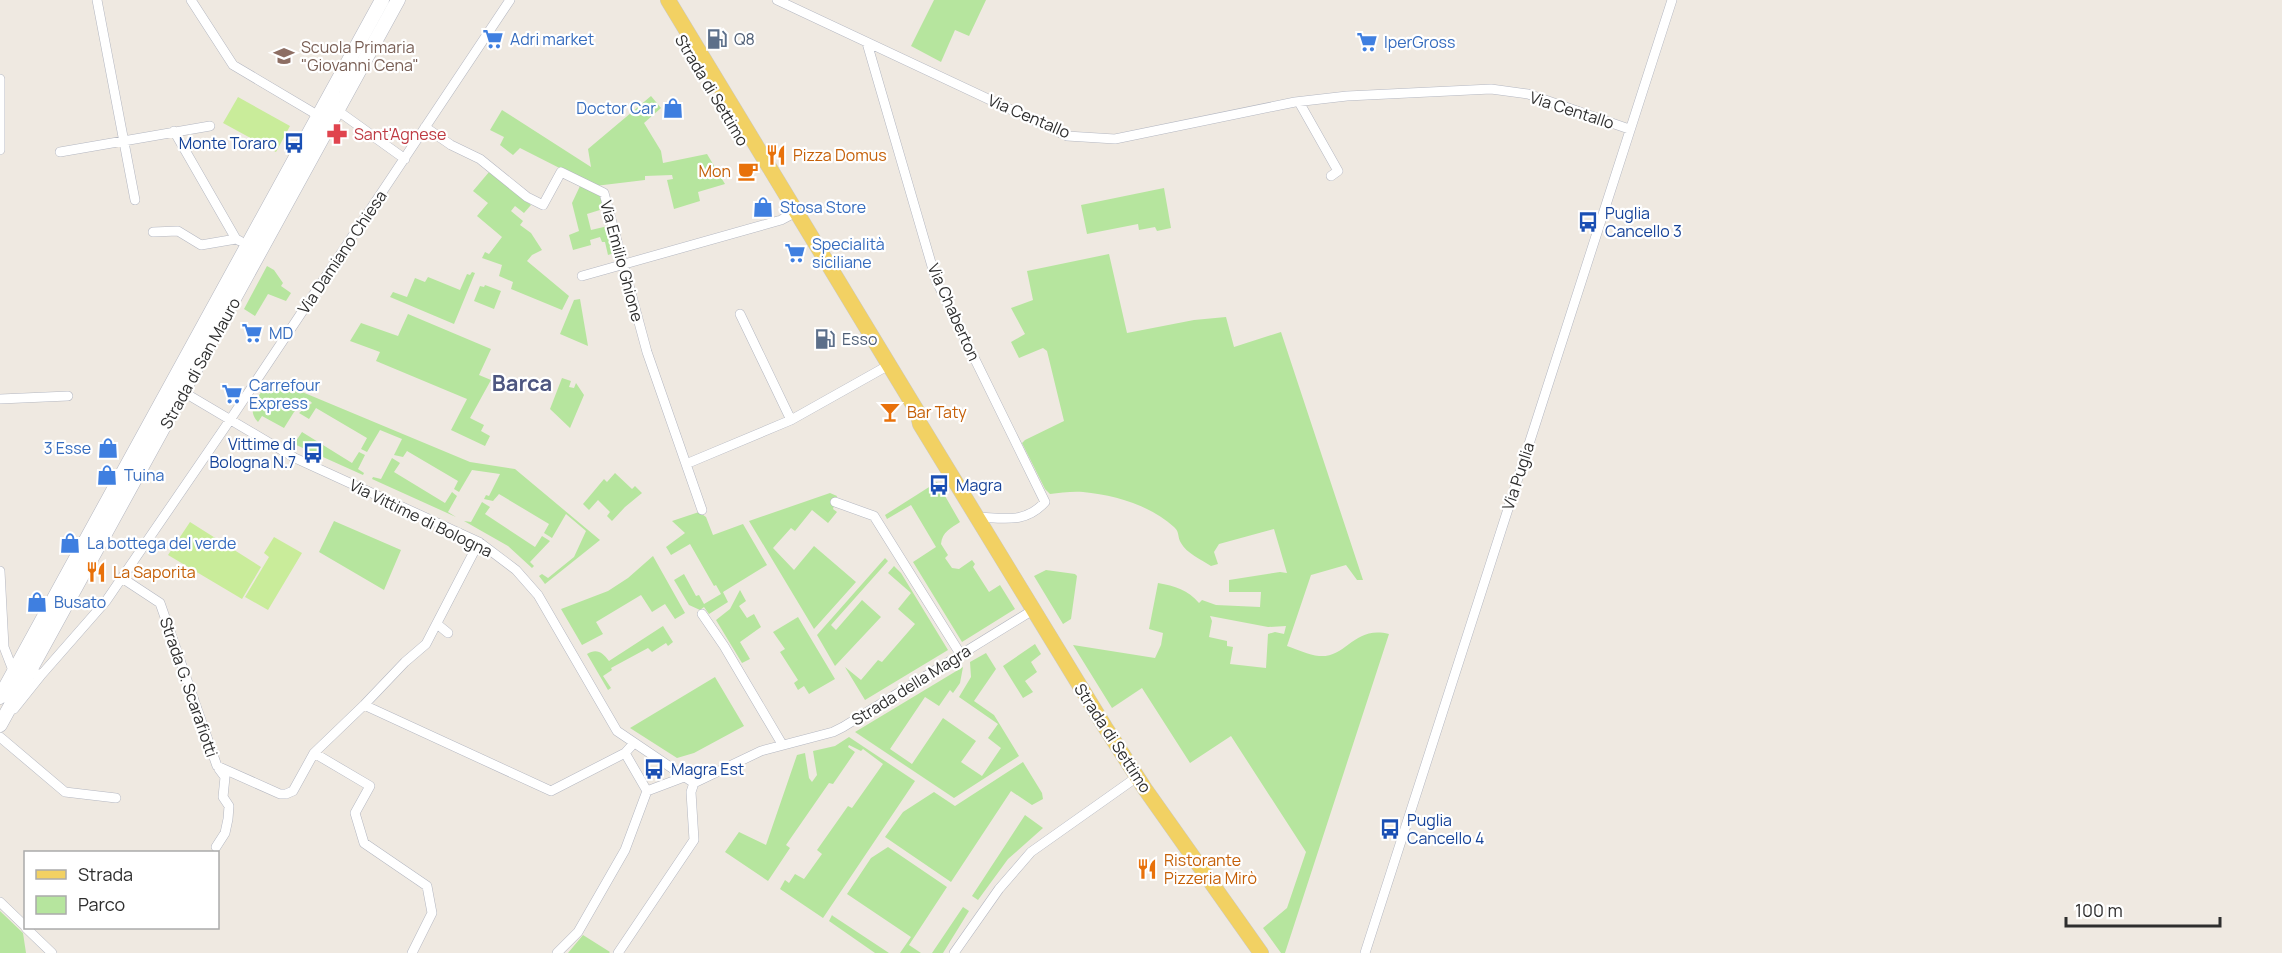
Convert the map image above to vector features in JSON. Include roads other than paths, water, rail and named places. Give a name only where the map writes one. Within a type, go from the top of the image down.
[{"type":"main road","name":"Strada di San Mauro","points":[[0,724],[35,673],[184,392],[382,0]]},
{"type":"main road","name":"Strada di San Mauro","points":[[0,697],[170,384],[242,242],[398,0]]},
{"type":"main road","name":"Strada di Settimo","points":[[658,0],[885,368],[916,411],[920,424],[1137,777],[1261,953]]},
{"type":"main road","name":"Strada di Settimo","points":[[668,0],[792,214]]},
{"type":"street","points":[[97,0],[135,200]]},
{"type":"street","points":[[191,0],[233,65],[328,110],[405,159]]},
{"type":"street","name":"Via Damiano Chiesa","points":[[35,673],[106,601],[230,420],[510,0]]},
{"type":"street","name":"Via Centallo","points":[[777,0],[1066,136],[1115,139],[1299,102],[1358,95],[1491,89],[1528,94],[1629,129]]},
{"type":"street","name":"Via Puglia","points":[[1365,953],[1672,0]]},
{"type":"street","name":"Via Chaberton","points":[[867,43],[936,280],[1045,502],[1039,509],[1022,518],[977,517]]},
{"type":"street","points":[[0,79],[0,150]]},
{"type":"street","points":[[1299,102],[1338,171],[1331,176]]},
{"type":"street","points":[[60,152],[210,126]]},
{"type":"street","name":"Via Emilio Ghione","points":[[425,128],[451,145],[480,159],[543,206],[561,171],[604,193],[647,352],[702,510]]},
{"type":"street","points":[[153,232],[178,231],[201,245],[242,242],[174,131]]},
{"type":"street","points":[[582,276],[792,214]]},
{"type":"street","points":[[740,314],[791,420]]},
{"type":"street","points":[[686,464],[791,420],[885,368]]},
{"type":"street","name":"Via Vittime di Bologna","points":[[170,384],[295,458],[479,542],[494,552],[527,581],[542,602],[617,731],[694,783]]},
{"type":"street","points":[[0,399],[68,396]]},
{"type":"street","points":[[835,502],[874,516],[961,655]]},
{"type":"street","name":"Strada G. Scarafiotti","points":[[122,578],[160,603],[217,766],[280,794],[286,794],[293,791],[314,753],[426,644],[479,542]]},
{"type":"street","points":[[0,571],[4,647],[14,673],[35,673]]},
{"type":"street","name":"Strada della Magra","points":[[694,783],[761,751],[843,728],[1033,610]]},
{"type":"street","points":[[702,614],[719,638],[782,744]]},
{"type":"street","points":[[437,624],[448,633]]},
{"type":"street","points":[[364,705],[551,791],[625,753],[634,743]]},
{"type":"street","points":[[0,737],[65,792],[117,798]]},
{"type":"street","points":[[314,753],[370,786],[356,813],[364,843],[427,886],[432,913],[412,953]]},
{"type":"street","points":[[625,753],[647,791]]},
{"type":"street","points":[[216,846],[225,832],[229,806],[223,797],[225,777],[217,766]]},
{"type":"street","points":[[557,953],[578,932],[625,850],[647,791],[684,777]]},
{"type":"street","points":[[954,953],[999,889],[1031,852],[1137,777]]},
{"type":"street","points":[[618,953],[694,840],[691,792],[694,783]]},
{"type":"street","points":[[0,902],[24,925]]},
{"type":"street","points":[[28,929],[52,953]]},
{"type":"place","name":"Adri market","points":[[493,39]]},
{"type":"place","name":"Q8","points":[[717,39]]},
{"type":"place","name":"IperGross","points":[[1367,42]]},
{"type":"place","name":"Scuola Primaria \"Giovanni Cena\"","points":[[284,56]]},
{"type":"place","name":"Doctor Car","points":[[673,108]]},
{"type":"place","name":"Sant'Agnese","points":[[337,134]]},
{"type":"place","name":"Monte Toraro","points":[[294,143]]},
{"type":"place","name":"Pizza Domus","points":[[776,155]]},
{"type":"place","name":"Mon","points":[[748,171]]},
{"type":"place","name":"Stosa Store","points":[[763,207]]},
{"type":"place","name":"Puglia Cancello 3","points":[[1588,222]]},
{"type":"place","name":"Specialità siciliane","points":[[795,253]]},
{"type":"place","name":"MD","points":[[252,333]]},
{"type":"place","name":"Esso","points":[[825,339]]},
{"type":"place","name":"Carrefour Express","points":[[232,394]]},
{"type":"place","name":"Bar Taty","points":[[890,412]]},
{"type":"place","name":"3 Esse","points":[[108,448]]},
{"type":"place","name":"Vittime di Bologna N.7","points":[[313,453]]},
{"type":"place","name":"Tuina","points":[[107,475]]},
{"type":"place","name":"Magra","points":[[939,485]]},
{"type":"place","name":"La bottega del verde","points":[[70,543]]},
{"type":"place","name":"La Saporita","points":[[96,572]]},
{"type":"place","name":"Busato","points":[[37,602]]},
{"type":"place","name":"Magra Est","points":[[654,769]]},
{"type":"place","name":"Puglia Cancello 4","points":[[1390,829]]},
{"type":"place","name":"Ristorante Pizzeria Mirò","points":[[1147,869]]},
{"type":"district","name":"Barca","points":[[522,383]]}]
